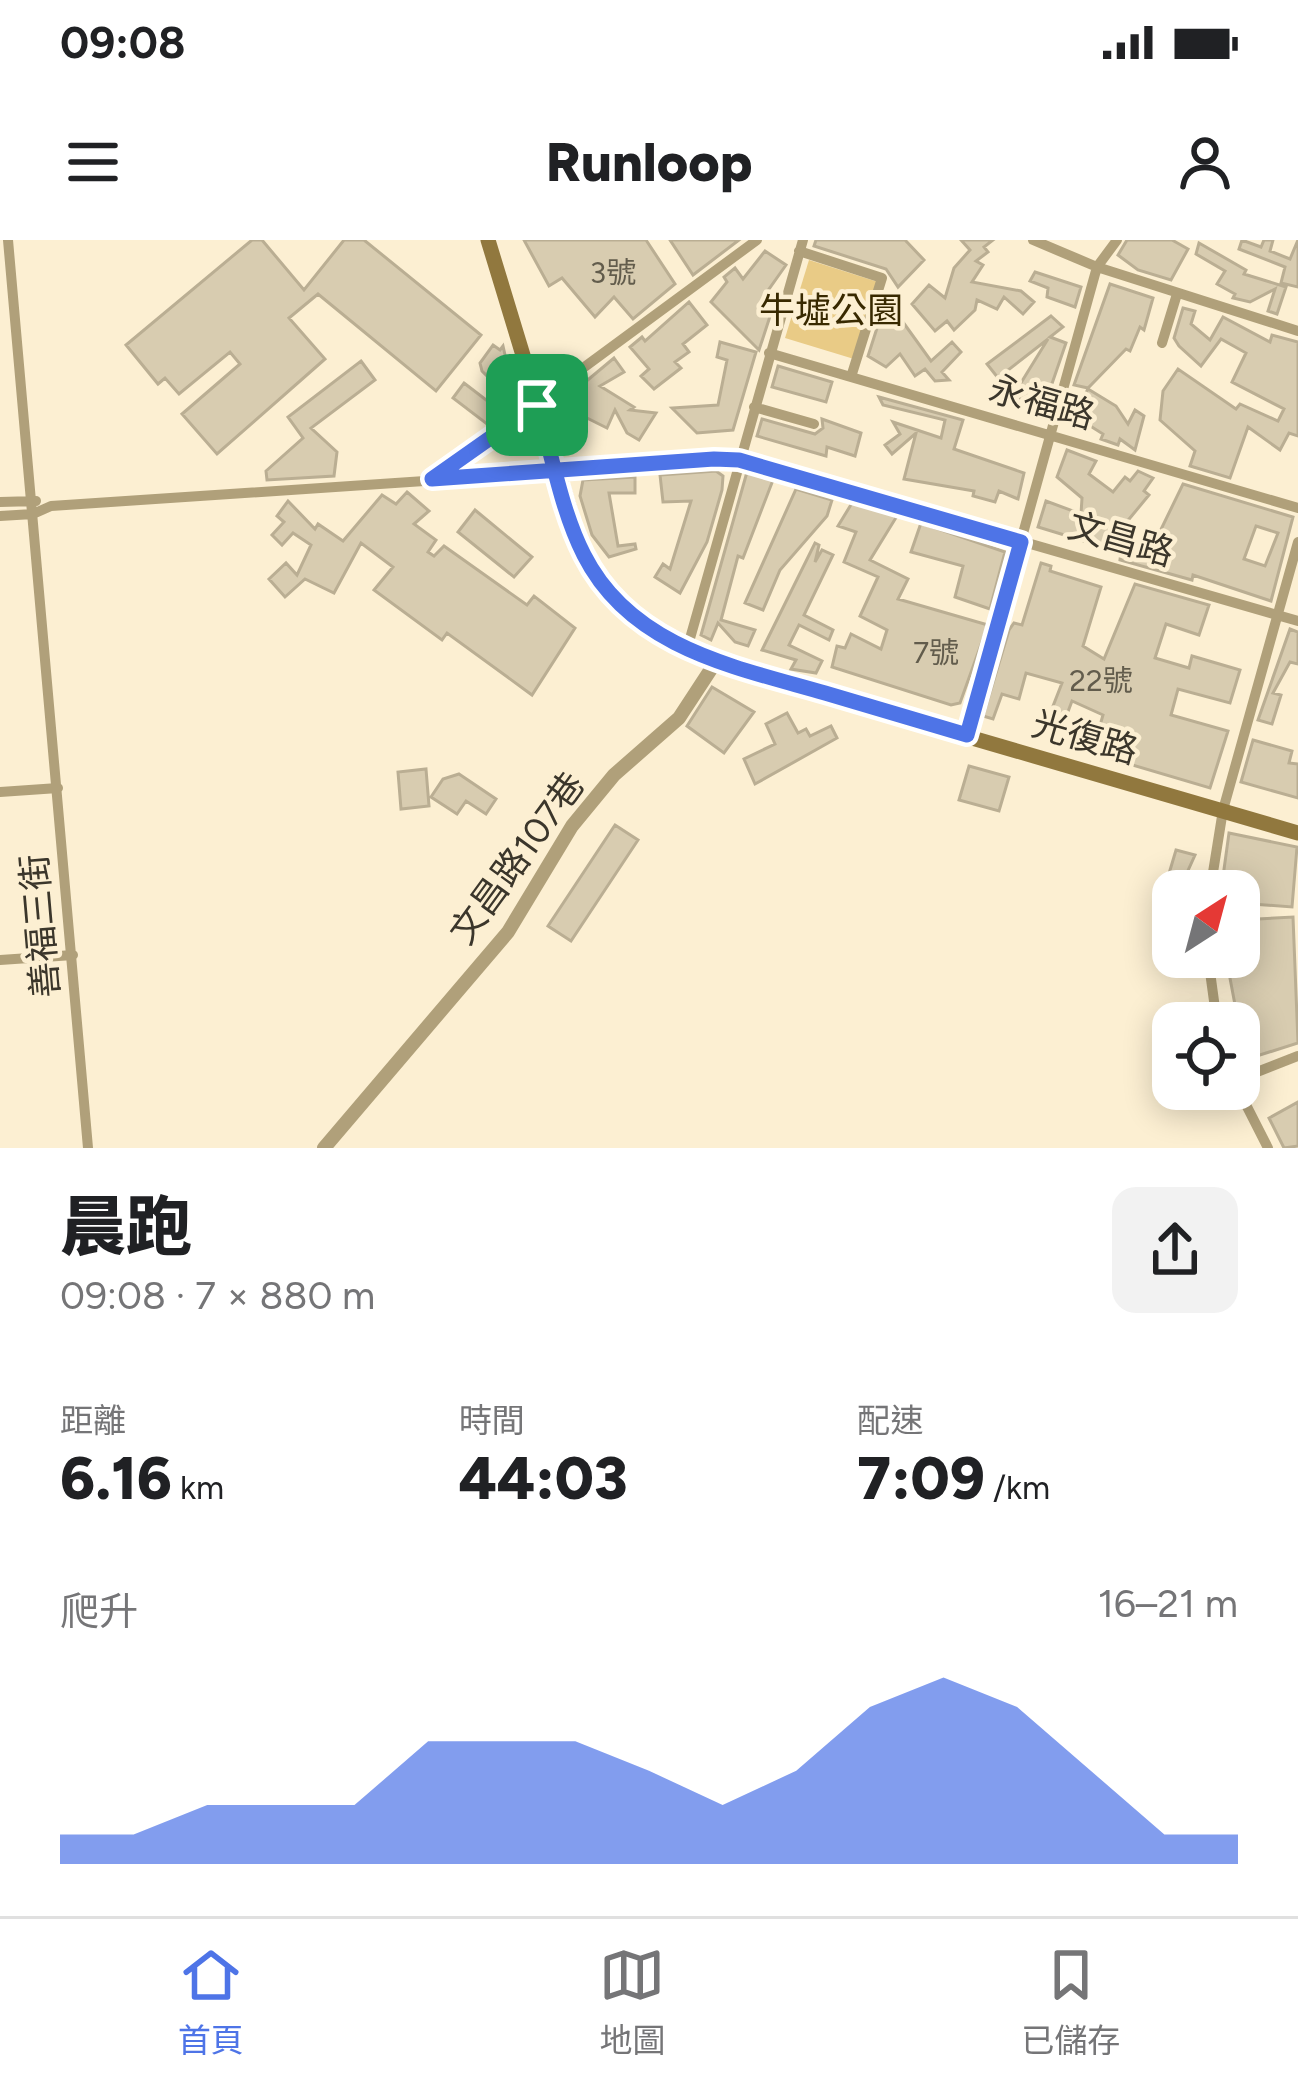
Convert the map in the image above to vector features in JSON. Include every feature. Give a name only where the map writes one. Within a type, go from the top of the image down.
[{"type":"main road","name":"光復路","points":[[488,240],[571,526],[597,577],[640,621],[715,663],[1298,833]]},
{"type":"street","points":[[8,240],[6,286],[33,507]]},
{"type":"street","points":[[432,479],[757,240]]},
{"type":"street","points":[[1033,240],[1097,267],[1298,332]]},
{"type":"street","points":[[967,735],[1097,267],[1117,240]]},
{"type":"street","points":[[687,649],[801,246],[882,278],[851,377]]},
{"type":"street","points":[[1162,343],[1177,294]]},
{"type":"street","name":"永福路","points":[[769,353],[1298,508]]},
{"type":"street","points":[[754,407],[814,424]]},
{"type":"street","name":"文昌路","points":[[33,507],[739,460],[1298,621]]},
{"type":"street","points":[[0,502],[33,507]]},
{"type":"street","points":[[0,516],[33,507]]},
{"type":"street","name":"善福三街","points":[[33,507],[88,1148]]},
{"type":"street","points":[[1213,870],[1223,810],[1298,542]]},
{"type":"street","name":"文昌路107巷","points":[[324,1148],[508,932],[572,826],[614,775],[679,718],[715,663]]},
{"type":"street","points":[[0,792],[58,788]]},
{"type":"street","points":[[0,960],[73,955]]},
{"type":"street","points":[[1260,1071],[1298,1056]]},
{"type":"street","points":[[1249,1110],[1268,1148]]},
{"type":"green space","name":"牛墟公園","points":[[809,260],[878,282],[854,359],[785,338]]},
{"type":"building","points":[[252,240],[262,240],[304,290],[344,240],[364,240],[481,335],[436,391],[318,294],[289,318],[325,359],[217,454],[182,414],[240,364],[230,352],[179,394],[165,378],[158,384],[126,345]]},
{"type":"building","points":[[524,240],[646,240],[675,284],[633,319],[614,297],[595,317],[562,278],[549,286]]},
{"type":"building","points":[[670,240],[739,240],[693,275]]},
{"type":"building","points":[[816,240],[905,240],[924,260],[898,287],[886,269],[814,246]]},
{"type":"building","points":[[961,240],[993,240],[984,247],[988,252],[976,261],[983,265],[972,282],[1021,291],[1034,302],[1023,314],[1004,297],[997,309],[977,300],[975,310],[954,330],[947,321],[935,331],[912,304],[929,285],[945,298],[954,268],[970,250]]},
{"type":"building","points":[[1127,240],[1172,240],[1188,249],[1171,280],[1138,270],[1118,255]]},
{"type":"building","points":[[1242,240],[1261,247],[1264,240],[1273,240],[1270,251],[1290,259],[1298,240],[1298,287],[1281,283],[1285,267],[1239,249]]},
{"type":"building","points":[[1199,243],[1246,270],[1244,274],[1286,287],[1277,314],[1268,311],[1275,289],[1250,302],[1233,298],[1235,294],[1217,284],[1225,271],[1196,254]]},
{"type":"building","points":[[765,251],[786,265],[767,292],[777,295],[759,350],[711,302],[727,282],[724,277],[735,268],[743,279]]},
{"type":"building","points":[[1035,272],[1081,287],[1075,307],[1047,297],[1048,288],[1030,281]]},
{"type":"building","points":[[1110,284],[1153,298],[1144,330],[1140,327],[1130,351],[1126,349],[1088,388],[1074,385]]},
{"type":"building","points":[[689,302],[707,325],[683,344],[689,352],[675,362],[681,368],[654,389],[641,376],[649,369],[630,347],[642,337],[645,341]]},
{"type":"building","points":[[1183,308],[1195,311],[1191,324],[1210,340],[1223,317],[1270,342],[1272,335],[1298,342],[1298,436],[1289,433],[1280,450],[1248,427],[1230,478],[1190,466],[1195,451],[1160,420],[1163,391],[1178,369],[1236,409],[1240,404],[1278,421],[1284,409],[1232,382],[1246,353],[1221,339],[1201,366],[1179,346],[1174,338]]},
{"type":"building","points":[[895,311],[931,361],[952,342],[961,352],[942,372],[949,380],[935,381],[925,369],[915,376],[900,354],[886,367],[868,356],[878,325]]},
{"type":"building","points":[[1051,316],[1063,327],[1050,337],[1066,343],[1046,401],[1033,394],[1029,403],[1020,399],[1024,389],[1019,386],[1048,339],[998,378],[987,364]]},
{"type":"building","points":[[720,342],[756,352],[733,430],[697,433],[672,408],[718,405],[727,360],[717,357]]},
{"type":"building","points":[[493,345],[500,350],[503,346],[516,405],[482,371],[480,363]]},
{"type":"building","points":[[614,358],[624,372],[600,386],[634,407],[630,410],[656,413],[639,440],[627,433],[615,410],[607,428],[559,404]]},
{"type":"building","points":[[361,361],[375,380],[311,428],[337,452],[334,476],[267,480],[266,471],[303,438],[288,417]]},
{"type":"building","points":[[778,366],[832,382],[826,402],[772,387]]},
{"type":"building","points":[[464,383],[498,409],[487,424],[453,398]]},
{"type":"building","points":[[1088,389],[1116,406],[1128,424],[1135,410],[1144,416],[1135,450],[1120,439],[1118,445],[1101,439],[1103,434],[1073,415]]},
{"type":"building","points":[[879,397],[963,420],[954,449],[1024,473],[1018,499],[999,491],[995,502],[973,496],[974,491],[904,479],[916,433],[892,454],[885,445],[900,434],[893,422],[941,438],[945,420],[883,405]]},
{"type":"building","points":[[762,419],[815,434],[823,428],[822,419],[861,433],[855,456],[827,447],[826,456],[757,436]]},
{"type":"building","points":[[1067,450],[1096,461],[1089,474],[1113,492],[1125,477],[1130,481],[1138,471],[1153,478],[1144,491],[1149,495],[1125,524],[1120,552],[1038,527],[1046,501],[1081,514],[1082,498],[1057,477]]},
{"type":"building","points":[[716,471],[723,476],[722,490],[707,542],[680,593],[655,577],[663,564],[670,569],[691,501],[663,502],[660,475]]},
{"type":"building","points":[[747,472],[773,480],[743,558],[738,556],[721,620],[755,630],[748,646],[735,642],[718,623],[711,640],[701,635]]},
{"type":"building","points":[[635,477],[635,493],[609,493],[618,546],[635,544],[636,549],[609,557],[592,535],[580,496],[583,480]]},
{"type":"building","points":[[1183,484],[1293,517],[1271,601],[1193,575],[1192,580],[1120,560],[1122,544],[1151,550]],"holes":[[[1256,526],[1278,533],[1265,566],[1244,559]]]},
{"type":"building","points":[[796,489],[832,500],[827,516],[780,570],[763,610],[745,603]]},
{"type":"building","points":[[407,492],[429,511],[414,524],[436,540],[428,552],[434,556],[444,546],[527,605],[534,596],[575,628],[532,695],[447,633],[442,640],[374,590],[393,567],[361,543],[334,593],[305,579],[285,597],[269,579],[286,563],[297,575],[311,545],[293,533],[282,545],[272,535],[284,522],[277,516],[288,501],[315,529],[318,524],[343,541],[382,495],[396,504]]},
{"type":"building","points":[[852,503],[897,516],[870,560],[908,579],[898,599],[988,625],[960,703],[951,705],[832,667],[837,646],[845,648],[851,634],[881,649],[887,630],[860,616],[878,577],[844,562],[856,532],[838,526]]},
{"type":"building","points":[[475,510],[532,557],[514,577],[458,532]]},
{"type":"building","points":[[921,523],[1005,552],[990,609],[955,597],[963,566],[911,552]]},
{"type":"building","points":[[815,543],[819,545],[815,562],[822,550],[833,555],[804,615],[833,630],[829,640],[799,625],[789,645],[822,661],[816,673],[791,669],[796,660],[762,650]]},
{"type":"building","points":[[1041,563],[1051,566],[1050,571],[1101,587],[1083,646],[1104,659],[1135,584],[1209,605],[1199,635],[1166,624],[1155,658],[1189,668],[1192,656],[1240,670],[1230,703],[1178,689],[1171,715],[1228,731],[1210,788],[1092,753],[1103,715],[1072,701],[1063,725],[1048,719],[1062,683],[1026,673],[1019,699],[1002,694],[993,719],[983,716],[1009,630],[1014,623],[1022,625]]},
{"type":"building","points":[[1290,629],[1298,632],[1298,664],[1290,662],[1273,693],[1281,695],[1272,724],[1258,720]]},
{"type":"building","points":[[712,687],[754,712],[724,753],[687,726]]},
{"type":"building","points":[[787,713],[798,733],[806,729],[810,736],[831,726],[837,738],[755,784],[744,759],[775,744],[766,724]]},
{"type":"building","points":[[1253,740],[1292,751],[1289,763],[1298,764],[1298,798],[1241,782]]},
{"type":"building","points":[[969,766],[1009,777],[999,811],[959,800]]},
{"type":"building","points":[[426,769],[429,806],[401,809],[398,772]]},
{"type":"building","points":[[459,774],[496,799],[486,814],[466,801],[457,814],[431,797],[443,779]]},
{"type":"building","points":[[615,825],[638,840],[571,941],[548,926]]},
{"type":"building","points":[[1229,833],[1297,847],[1292,907],[1260,905],[1260,870],[1224,870]]},
{"type":"building","points":[[1176,850],[1195,855],[1188,870],[1170,870]]},
{"type":"building","points":[[1293,917],[1298,1043],[1260,1055],[1260,1002],[1234,1002],[1230,978],[1260,978],[1260,919]]},
{"type":"building","points":[[1298,1102],[1298,1146],[1284,1148],[1269,1118]]},
{"type":"route","points":[[537,405],[432,479],[557,472],[714,459],[739,460],[1021,542],[967,735],[715,663],[640,621],[618,603],[584,556],[571,526],[557,472],[537,405]]}]
